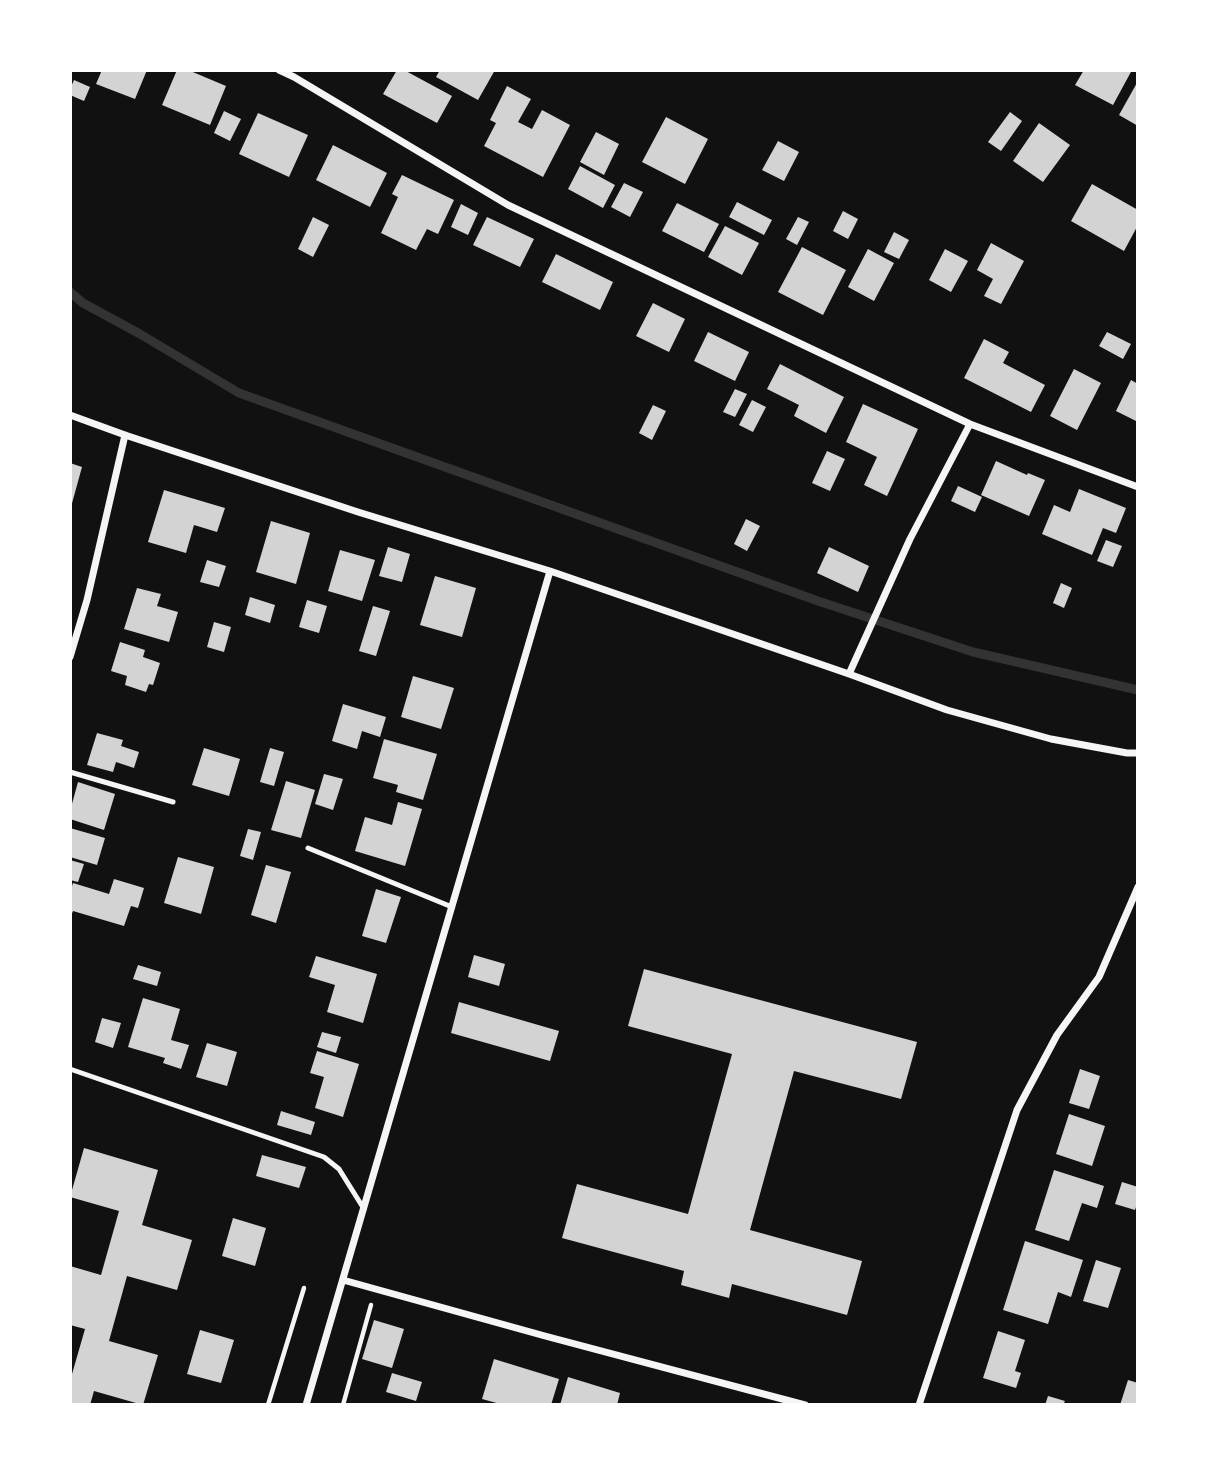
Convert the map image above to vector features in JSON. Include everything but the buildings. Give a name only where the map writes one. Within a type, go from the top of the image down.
[{"type":"street","points":[[279,70],[508,205],[970,424],[1138,487]]},
{"type":"street","points":[[70,415],[358,512],[550,571],[947,710],[1038,736],[1138,753]]},
{"type":"street","points":[[849,674],[910,539],[970,424]]},
{"type":"street","points":[[70,657],[87,600],[125,435]]},
{"type":"street","points":[[306,1405],[550,571]]},
{"type":"street","points":[[919,1405],[1017,1110],[1057,1035],[1099,977],[1138,887]]},
{"type":"street","points":[[343,1280],[805,1405]]},
{"type":"lane","points":[[70,772],[173,802]]},
{"type":"lane","points":[[307,848],[452,906]]},
{"type":"lane","points":[[70,1069],[324,1157],[339,1169],[364,1209]]},
{"type":"path","points":[[268,1405],[304,1289]]},
{"type":"path","points":[[343,1405],[375,1289]]},
{"type":"waterway","points":[[70,292],[83,303],[239,393],[818,601],[973,652],[1138,690]]}]
